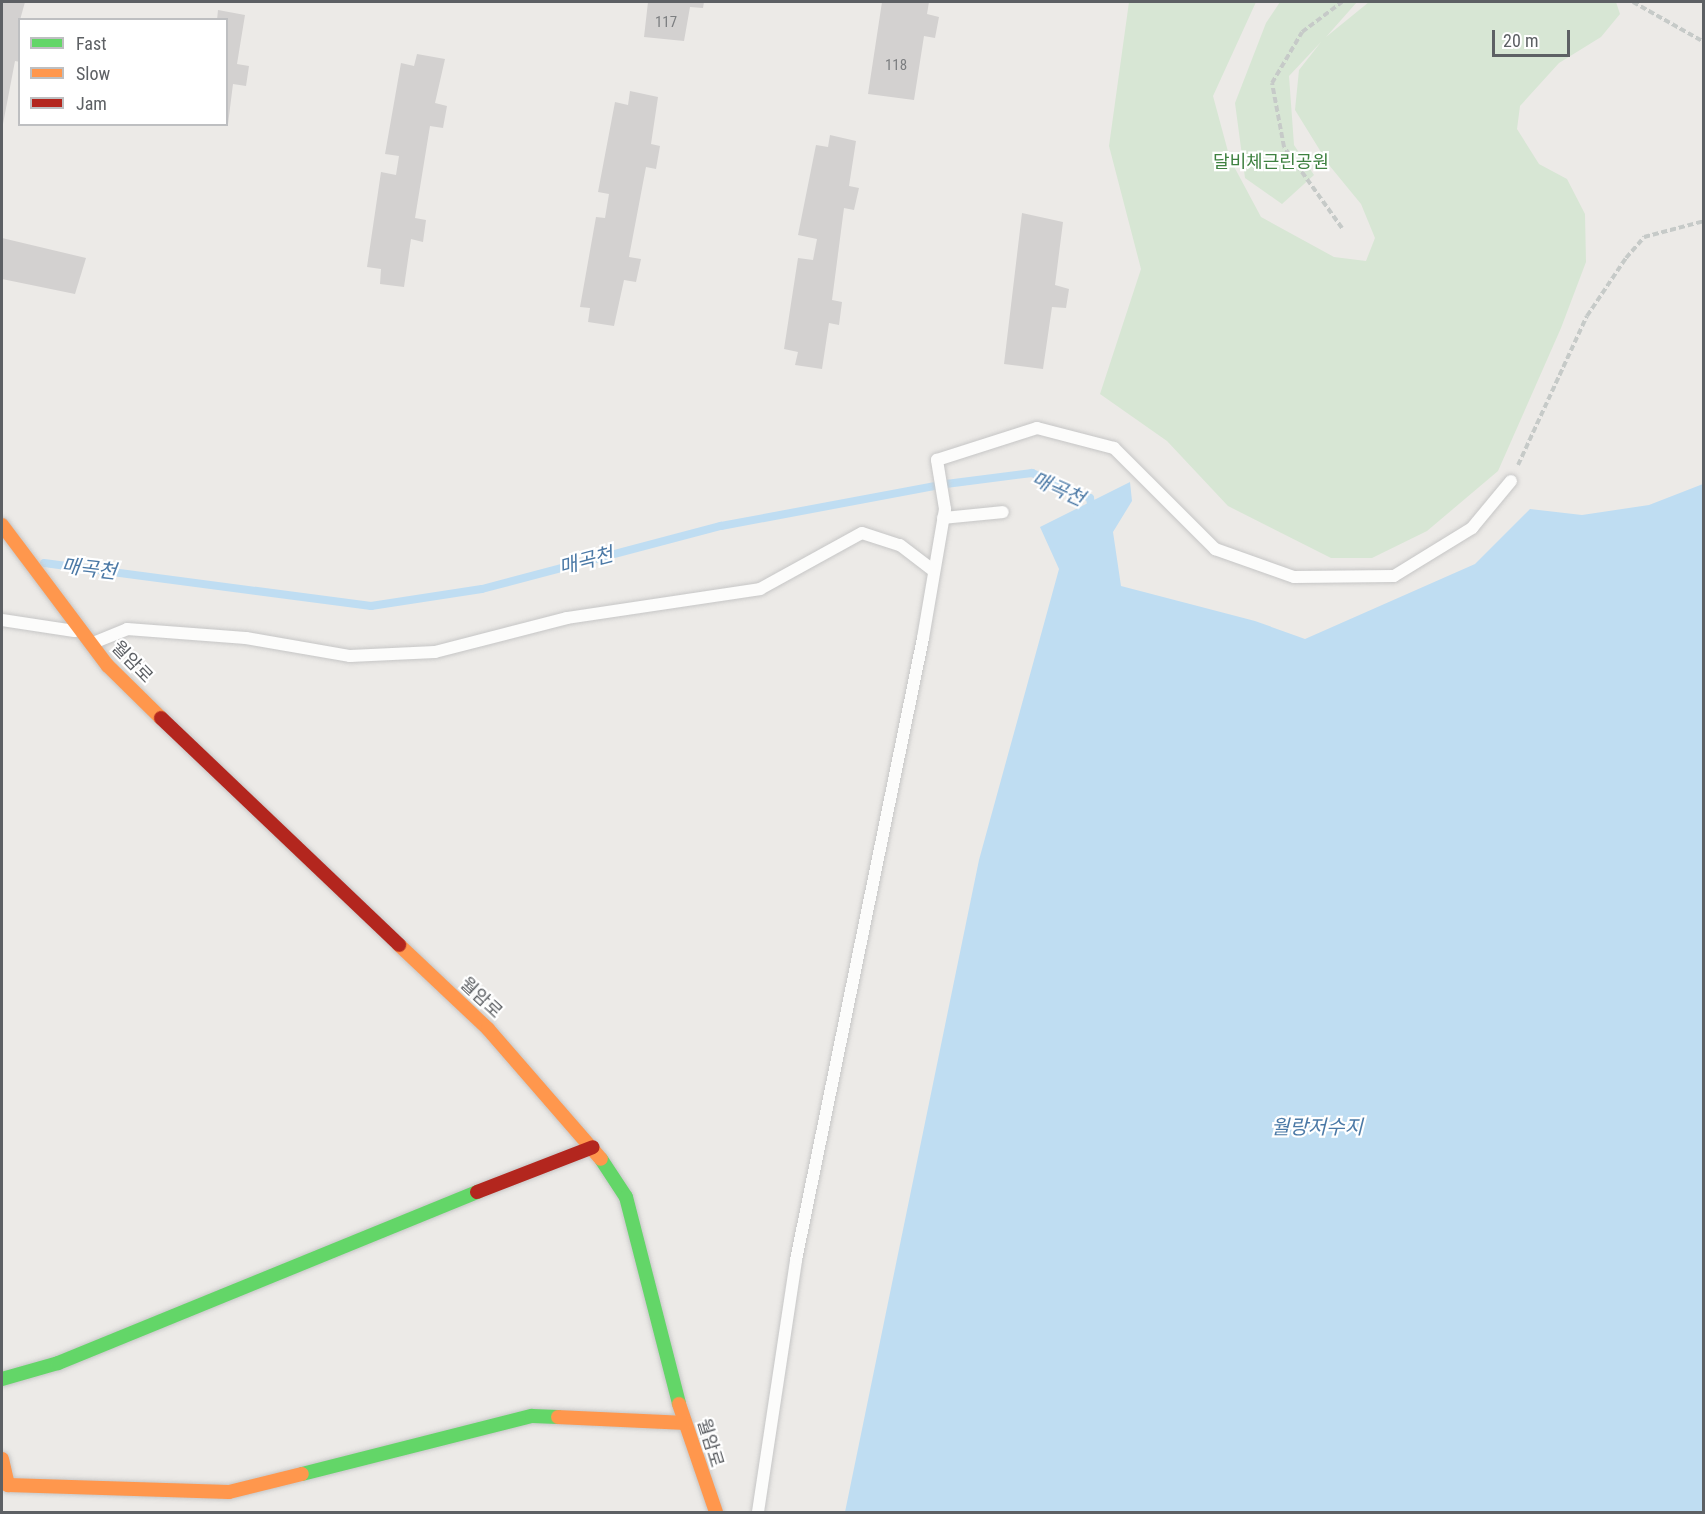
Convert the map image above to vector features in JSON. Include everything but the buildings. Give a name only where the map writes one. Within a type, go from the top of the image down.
[{"type":"street","name":"월암로","points":[[2,525],[108,666],[264,819],[488,1029],[594,1147],[626,1197],[685,1423],[716,1512]]},
{"type":"street","points":[[2,1378],[58,1363],[375,1232],[594,1147]]},
{"type":"street","points":[[2,1459],[5,1486],[230,1492],[532,1416],[685,1423]]},
{"type":"lane","points":[[758,1512],[796,1260],[934,571],[944,502],[937,460],[1037,428],[1114,448],[1215,549],[1294,578],[1394,576],[1472,528],[1511,481]]},
{"type":"lane","points":[[943,518],[1003,512]]},
{"type":"lane","points":[[91,644],[127,629],[246,638],[350,656],[435,652],[567,618],[760,589],[862,532],[900,545],[934,571]]},
{"type":"lane","points":[[2,620],[81,632]]},
{"type":"path","points":[[1342,2],[1302,32],[1272,83],[1284,147],[1342,228]]},
{"type":"path","points":[[1633,2],[1704,42]]},
{"type":"path","points":[[1511,481],[1587,316],[1626,258],[1644,237],[1704,221]]},
{"type":"green space","name":"달비체근린공원","points":[[1129,2],[1256,2],[1213,96],[1230,159],[1261,217],[1334,257],[1366,261],[1375,238],[1361,204],[1329,165],[1295,110],[1299,70],[1321,42],[1289,76],[1294,145],[1314,175],[1282,204],[1245,178],[1235,103],[1266,23],[1280,2],[1357,2],[1326,37],[1369,2],[1616,2],[1620,14],[1601,37],[1559,63],[1520,106],[1517,129],[1539,164],[1567,179],[1585,214],[1586,262],[1561,328],[1498,471],[1427,531],[1372,558],[1331,558],[1228,506],[1167,441],[1100,394],[1141,269],[1109,146]]},
{"type":"water","name":"월랑저수지","points":[[1130,482],[1132,501],[1113,532],[1121,586],[1255,621],[1305,639],[1475,564],[1530,509],[1582,515],[1649,505],[1703,484],[1703,1512],[845,1512],[979,860],[1059,569],[1040,527]]},
{"type":"waterway","name":"매곡천","points":[[44,563],[371,606],[482,589],[721,526],[946,484],[1032,473],[1090,498],[1092,510]]},
{"type":"traffic: fast","points":[[601,1159],[626,1197],[679,1404]]},
{"type":"traffic: fast","points":[[2,1379],[58,1363],[477,1192]]},
{"type":"traffic: fast","points":[[302,1474],[532,1416],[558,1417]]},
{"type":"traffic: slow","points":[[2,525],[108,666],[161,718]]},
{"type":"traffic: slow","points":[[399,945],[488,1029],[601,1159]]},
{"type":"traffic: slow","points":[[679,1404],[716,1512]]},
{"type":"traffic: slow","points":[[558,1417],[685,1423]]},
{"type":"traffic: slow","points":[[2,1459],[8,1485],[229,1492],[302,1474]]},
{"type":"traffic: jam","points":[[161,718],[399,945]]},
{"type":"traffic: jam","points":[[477,1192],[593,1147]]}]
